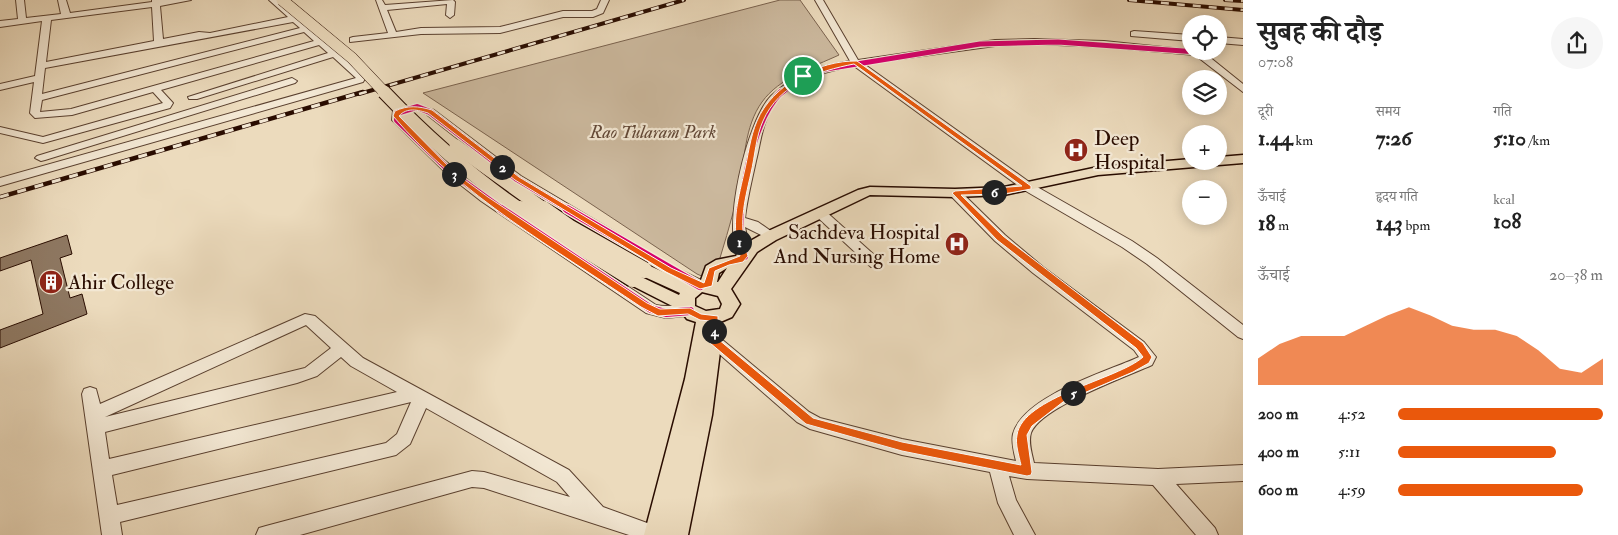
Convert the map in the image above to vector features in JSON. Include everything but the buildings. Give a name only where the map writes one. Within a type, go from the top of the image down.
[{"type":"main road","points":[[282,0],[352,58],[416,126],[504,198],[548,228],[638,275],[677,286],[705,288],[730,299],[730,309],[721,316],[699,313],[638,275],[570,228],[458,148],[427,122],[361,55],[292,0]]},
{"type":"main road","points":[[1227,160],[1243,159]]},
{"type":"main road","points":[[676,535],[694,459],[714,341],[699,313],[686,297],[705,288],[742,258],[751,248],[819,212],[858,194],[870,191],[955,193],[1004,191],[1098,171],[1182,164]]},
{"type":"main road","points":[[655,535],[686,415],[699,313]]},
{"type":"street","points":[[20,0],[22,21]]},
{"type":"street","points":[[62,0],[66,16]]},
{"type":"street","points":[[97,0],[101,11]]},
{"type":"street","points":[[0,24],[156,2],[187,0]]},
{"type":"street","points":[[0,182],[306,97],[360,80],[361,77],[336,54],[273,0]]},
{"type":"street","points":[[820,0],[855,62],[1028,187],[1127,244],[1243,333]]},
{"type":"street","points":[[354,40],[431,31],[500,30],[563,10],[593,14],[600,11],[607,1]]},
{"type":"street","points":[[156,2],[159,42]]},
{"type":"street","points":[[393,34],[380,4],[450,2],[450,15]]},
{"type":"street","points":[[47,18],[35,113],[39,116],[47,117],[156,89],[320,42]]},
{"type":"street","points":[[40,66],[201,34],[208,36],[293,19]]},
{"type":"street","points":[[38,98],[305,29]]},
{"type":"street","points":[[1134,34],[1180,38]]},
{"type":"street","points":[[208,36],[205,38],[210,54],[228,86]]},
{"type":"street","points":[[1227,41],[1243,42]]},
{"type":"street","points":[[742,258],[738,236],[738,220],[760,121],[771,102],[803,76],[825,68],[855,62],[949,48],[1013,42],[1114,45],[1182,51]]},
{"type":"street","points":[[193,97],[336,54]]},
{"type":"street","points":[[1207,60],[1243,90]]},
{"type":"street","points":[[282,70],[306,97]]},
{"type":"street","points":[[0,87],[39,78]]},
{"type":"street","points":[[41,158],[292,82]]},
{"type":"street","points":[[0,130],[43,140],[56,138],[166,106],[168,103],[156,89]]},
{"type":"street","points":[[699,313],[666,313],[651,309],[510,216],[452,173],[398,120],[397,113],[405,109],[417,108],[434,114],[517,179],[660,266],[705,288]]},
{"type":"street","points":[[955,193],[1000,238],[1140,346],[1148,357],[1146,361],[1130,370],[1059,399],[1028,423],[1022,434],[1027,472]]},
{"type":"street","points":[[819,212],[876,264]]},
{"type":"street","points":[[738,220],[753,225],[771,236]]},
{"type":"street","points":[[94,421],[305,319],[310,320],[357,362],[417,397],[563,476],[597,514]]},
{"type":"street","points":[[714,341],[810,421],[893,445],[1027,472],[1158,477],[1243,473]]},
{"type":"street","points":[[94,421],[298,377],[311,372],[342,348]]},
{"type":"street","points":[[90,394],[101,469],[111,515],[112,535]]},
{"type":"street","points":[[101,469],[417,397]]},
{"type":"street","points":[[111,515],[390,450],[404,439],[417,397]]},
{"type":"street","points":[[997,466],[1007,503],[1025,535]]},
{"type":"street","points":[[1158,477],[1208,535]]},
{"type":"street","points":[[266,535],[472,479],[484,480],[597,514],[655,535]]},
{"type":"green space","name":"Rao Tularam Park","points":[[780,0],[800,0],[839,55],[808,69],[778,86],[762,102],[756,112],[748,133],[739,189],[713,281],[697,274],[423,93]]},
{"type":"railway","points":[[359,94],[684,0]]},
{"type":"railway","points":[[1129,0],[1243,10]]},
{"type":"railway","points":[[1225,0],[1243,1]]},
{"type":"railway","points":[[0,197],[363,92]]},
{"type":"cycle path","points":[[744,256],[740,245],[739,212],[757,132],[767,107],[785,89],[798,80],[840,65],[995,43],[1034,41],[1182,51]]},
{"type":"cycle path","points":[[690,311],[666,313],[651,309],[485,198],[452,173],[397,120],[397,113],[417,107],[430,112],[517,179],[669,270],[700,286]]},
{"type":"place","name":"Deep Hospital","points":[[1076,150]]},
{"type":"place","name":"Sachdeva Hospital And Nursing Home","points":[[957,244]]},
{"type":"place","name":"Ahir College","points":[[51,282]]},
{"type":"route","points":[[855,62],[1028,187],[980,193],[955,193],[1000,238],[1038,270],[1140,346],[1148,357],[1146,361],[1130,370],[1059,399],[1028,423],[1022,434],[1027,472],[902,447],[810,421],[798,413],[714,341],[715,318],[700,317],[690,311],[658,312],[644,305],[510,216],[452,173],[424,148],[396,116],[397,113],[405,109],[417,108],[427,110],[517,179],[668,270],[700,286],[708,286],[709,274],[712,270],[727,262],[741,260],[744,256],[738,236],[738,211],[760,121],[771,102],[786,87],[803,76],[825,68],[855,62]]}]
